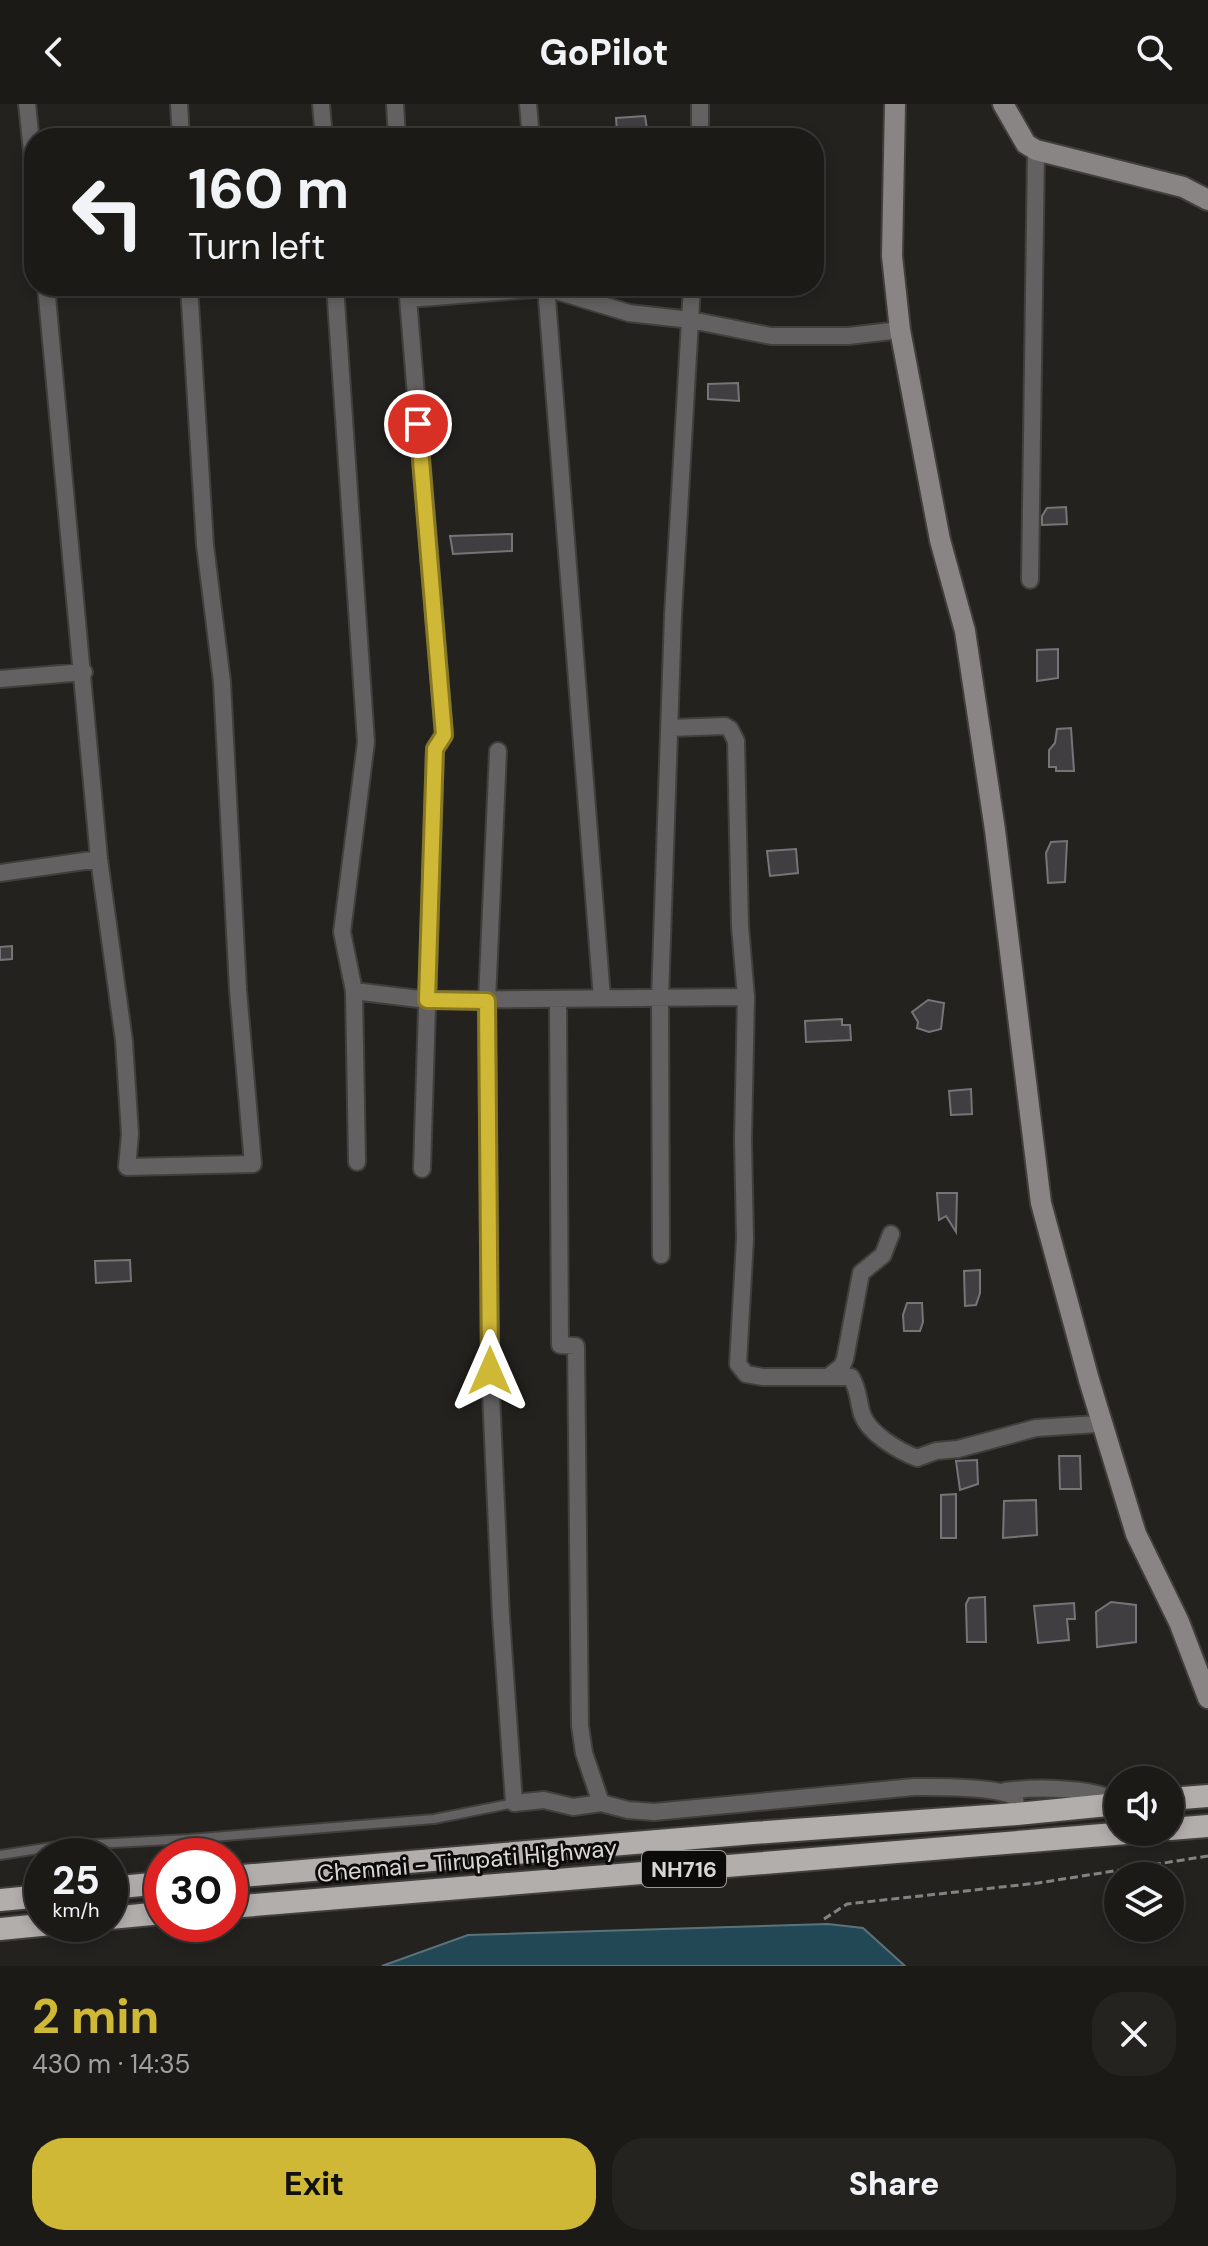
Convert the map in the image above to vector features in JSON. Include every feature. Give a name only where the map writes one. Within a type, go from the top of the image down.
[{"type":"highway","points":[[1184,1798],[1208,1796]]},
{"type":"highway","name":"Chennai - Tirupati Highway","points":[[248,1875],[1104,1805]]},
{"type":"highway","points":[[1184,1828],[1208,1826]]},
{"type":"highway","name":"Chennai - Tirupati Highway","points":[[248,1906],[1104,1835]]},
{"type":"highway","points":[[0,1900],[24,1898]]},
{"type":"highway","points":[[0,1929],[24,1927]]},
{"type":"main road","points":[[895,104],[892,256],[900,330],[940,540],[965,631],[995,830],[1041,1203],[1136,1534],[1179,1622],[1208,1698]]},
{"type":"main road","points":[[1003,104],[1026,144],[1036,150],[1183,187],[1208,200]]},
{"type":"street","points":[[27,104],[30,128]]},
{"type":"street","points":[[179,104],[180,128]]},
{"type":"street","points":[[321,104],[323,128]]},
{"type":"street","points":[[395,104],[396,128]]},
{"type":"street","points":[[528,104],[530,128]]},
{"type":"street","points":[[700,104],[700,128]]},
{"type":"street","points":[[1030,580],[1036,150]]},
{"type":"street","points":[[47,296],[99,859],[124,1041],[130,1134],[127,1167],[253,1164],[238,990],[222,682],[205,545],[190,296]]},
{"type":"street","points":[[336,296],[366,742],[342,932],[354,991],[357,1162]]},
{"type":"street","points":[[407,296],[444,735],[435,749],[422,1169]]},
{"type":"street","points":[[547,296],[602,998]]},
{"type":"street","points":[[575,296],[629,313],[691,320],[771,336],[848,336],[900,330]]},
{"type":"street","points":[[661,1255],[660,998],[673,615],[692,296]]},
{"type":"street","points":[[0,679],[84,672]]},
{"type":"street","points":[[670,728],[725,726],[736,741],[740,926],[746,997],[743,1140],[745,1239],[738,1364],[746,1374],[763,1377],[851,1377],[864,1419],[872,1429],[917,1458],[1036,1428],[1097,1424],[1104,1428]]},
{"type":"street","points":[[498,751],[487,1001],[490,1371],[501,1617],[514,1803],[544,1800],[573,1807],[601,1803],[654,1812],[914,1787],[1066,1790],[1104,1797]]},
{"type":"street","points":[[0,873],[99,859]]},
{"type":"street","points":[[354,991],[427,1000],[487,1001],[746,997]]},
{"type":"street","points":[[558,1000],[560,1345],[576,1346],[580,1726],[584,1753],[601,1803]]},
{"type":"street","points":[[828,1377],[842,1366],[845,1359],[861,1273],[883,1255],[891,1234]]},
{"type":"street","points":[[1005,1791],[1015,1797],[1017,1814]]},
{"type":"lane","points":[[0,1855],[58,1846],[204,1838],[434,1819],[514,1803]]},
{"type":"path","points":[[824,1919],[847,1904],[1038,1883],[1208,1856]]},
{"type":"water","points":[[828,1924],[863,1928],[905,1966],[382,1966],[468,1935]]},
{"type":"building","points":[[645,116],[647,128],[617,128],[616,118]]},
{"type":"building","points":[[738,383],[739,401],[708,399],[708,384]]},
{"type":"building","points":[[1066,507],[1067,524],[1042,525],[1042,516],[1047,508]]},
{"type":"building","points":[[512,534],[512,551],[453,554],[450,536]]},
{"type":"building","points":[[1058,649],[1058,678],[1037,681],[1037,650]]},
{"type":"building","points":[[1071,728],[1074,771],[1056,771],[1056,767],[1049,767],[1049,750],[1055,743],[1057,729]]},
{"type":"building","points":[[1067,841],[1065,882],[1048,883],[1046,853],[1051,842]]},
{"type":"building","points":[[796,849],[798,873],[770,876],[767,851]]},
{"type":"building","points":[[12,946],[12,959],[0,960],[0,947]]},
{"type":"building","points":[[928,1000],[944,1003],[941,1029],[929,1032],[917,1028],[918,1022],[912,1012]]},
{"type":"building","points":[[842,1019],[842,1025],[850,1025],[851,1040],[806,1042],[805,1021]]},
{"type":"building","points":[[971,1089],[972,1114],[951,1115],[949,1091]]},
{"type":"building","points":[[937,1193],[957,1193],[956,1232],[946,1216],[939,1220]]},
{"type":"building","points":[[130,1260],[131,1281],[96,1283],[95,1261]]},
{"type":"building","points":[[980,1270],[980,1293],[976,1305],[965,1306],[964,1271]]},
{"type":"building","points":[[907,1303],[922,1303],[920,1331],[904,1331],[903,1315]]},
{"type":"building","points":[[1059,1456],[1080,1456],[1081,1489],[1060,1489]]},
{"type":"building","points":[[977,1460],[978,1484],[960,1490],[956,1461]]},
{"type":"building","points":[[956,1494],[956,1538],[941,1538],[941,1495]]},
{"type":"building","points":[[1036,1500],[1037,1535],[1003,1538],[1004,1501]]},
{"type":"building","points":[[985,1597],[986,1642],[967,1642],[966,1604],[969,1598]]},
{"type":"building","points":[[1111,1602],[1136,1605],[1136,1642],[1097,1647],[1096,1612]]},
{"type":"building","points":[[1074,1603],[1075,1619],[1067,1619],[1069,1640],[1038,1643],[1034,1606]]},
{"type":"route","points":[[418,424],[444,735],[435,749],[427,1000],[487,1001],[490,1371]]}]
